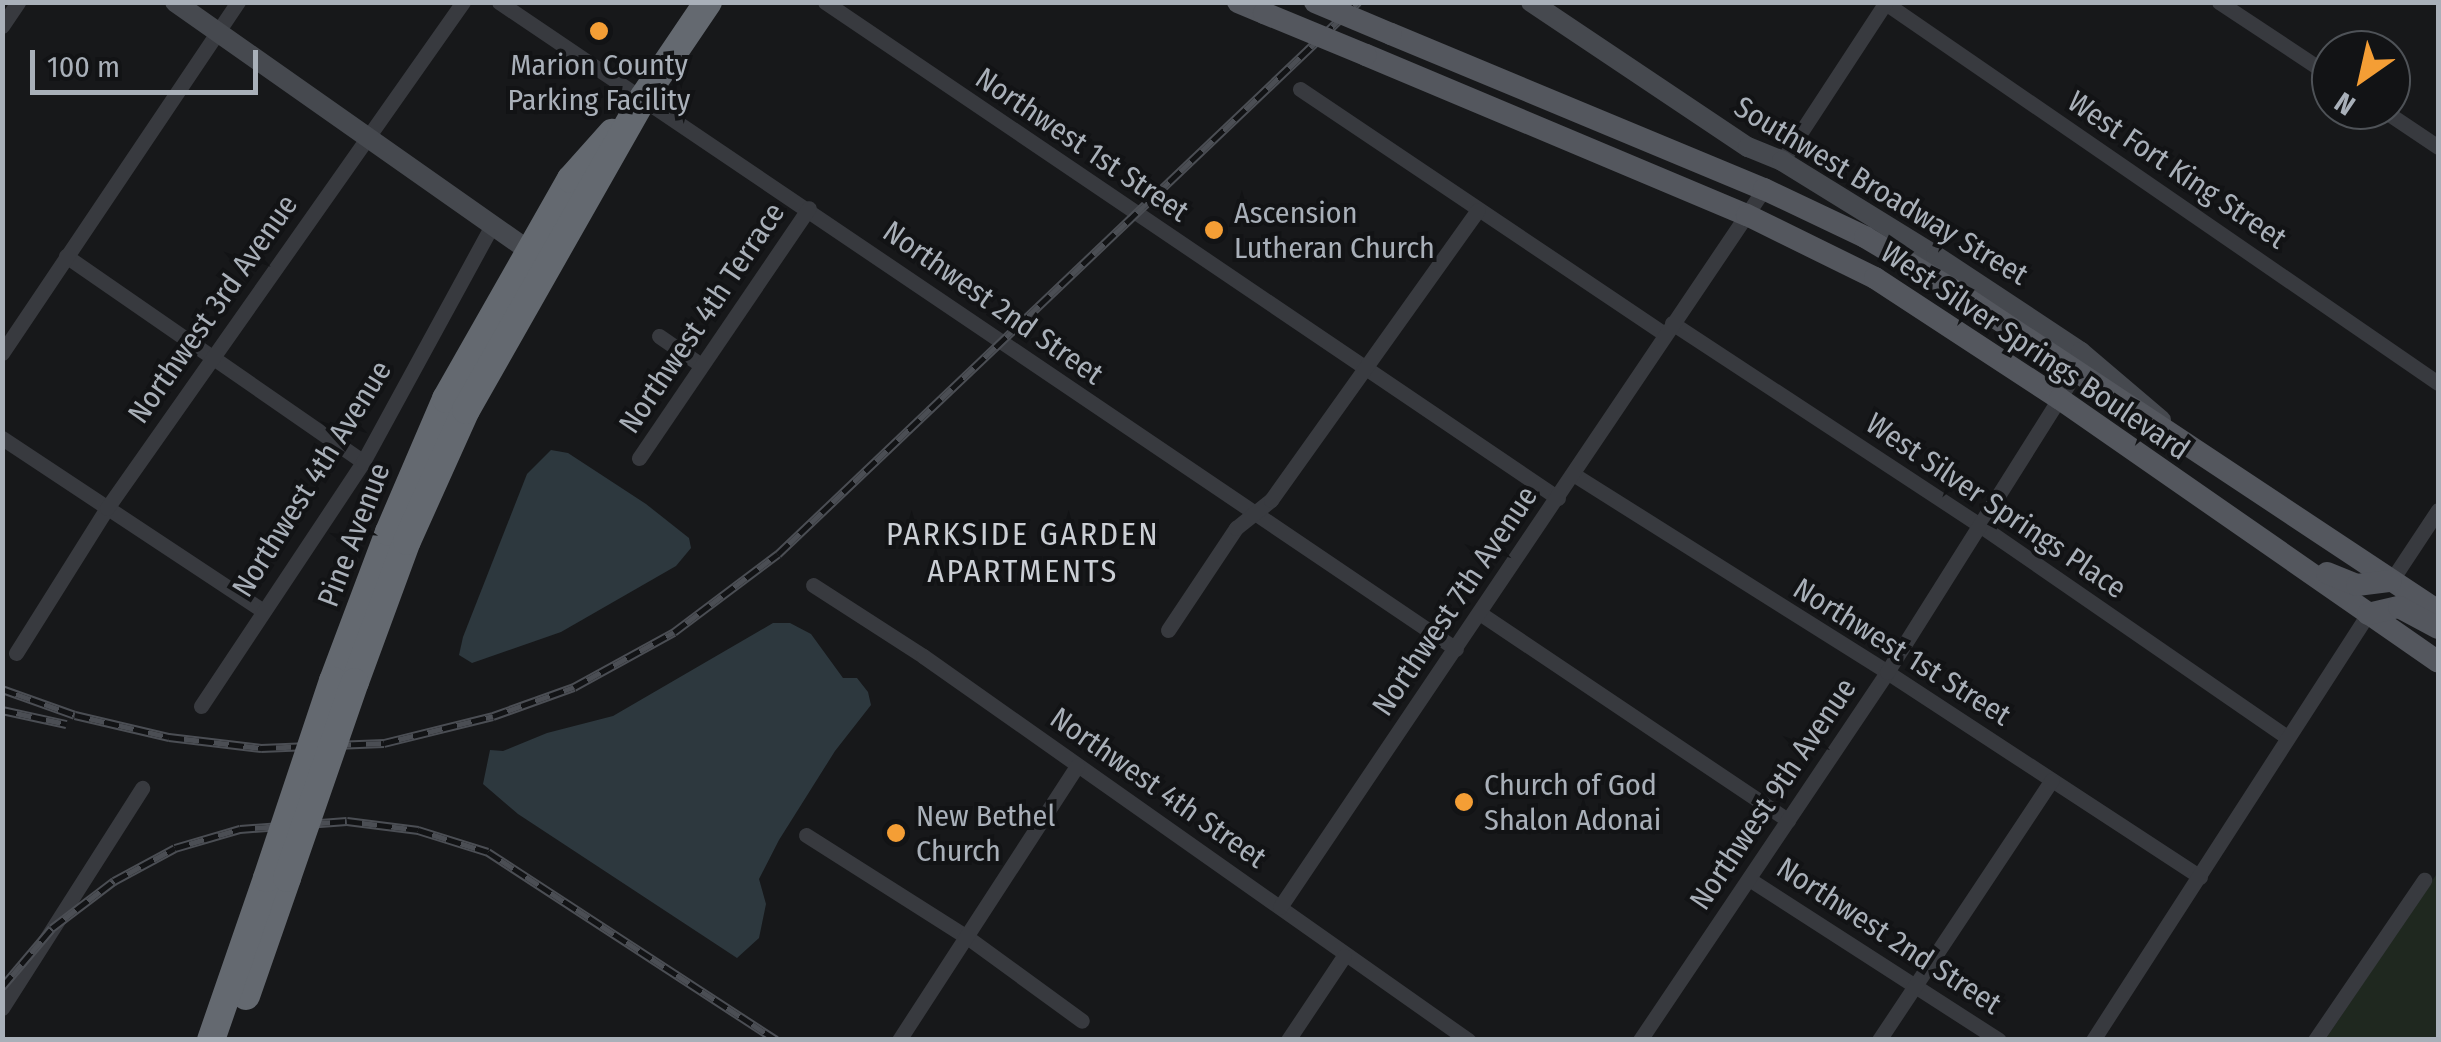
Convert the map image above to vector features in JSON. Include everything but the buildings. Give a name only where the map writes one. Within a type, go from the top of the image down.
[{"type":"highway","name":"Pine Avenue","points":[[344,682],[466,410],[643,98],[708,2]]},
{"type":"highway","name":"Pine Avenue","points":[[231,1040],[277,878],[439,414],[527,249],[571,179],[643,98]]},
{"type":"highway","name":"Pine Avenue","points":[[211,1040],[277,878]]},
{"type":"main road","name":"West Silver Springs Boulevard","points":[[1238,2],[1747,215],[1875,278],[2060,398],[2438,662]]},
{"type":"main road","name":"West Silver Springs Boulevard","points":[[1315,2],[1764,189],[1894,254],[2438,612]]},
{"type":"main road","points":[[2200,497],[2252,519],[2341,580],[2366,586],[2391,581]]},
{"type":"main road","points":[[2368,614],[2399,607],[2438,628]]},
{"type":"street","points":[[2,26],[18,2]]},
{"type":"street","points":[[176,2],[527,249]]},
{"type":"street","points":[[2,353],[238,2]]},
{"type":"street","name":"Northwest 3rd Avenue","points":[[16,653],[106,508],[462,2]]},
{"type":"street","name":"Northwest 2nd Street","points":[[499,2],[1456,649]]},
{"type":"street","name":"Northwest 1st Street","points":[[825,2],[1364,371],[1558,498]]},
{"type":"street","name":"Southwest Broadway Street","points":[[1531,2],[1748,147],[1782,161],[2081,352],[2131,391],[2187,446]]},
{"type":"street","points":[[2219,2],[2311,63]]},
{"type":"street","points":[[1782,161],[1885,3]]},
{"type":"street","name":"West Fort King Street","points":[[1885,3],[2438,383]]},
{"type":"street","name":"West Silver Springs Place","points":[[1300,89],[1478,210],[1980,526],[2287,738]]},
{"type":"street","points":[[2411,128],[2438,146]]},
{"type":"street","name":"Northwest 7th Avenue","points":[[1280,906],[1764,189]]},
{"type":"street","name":"Northwest 4th Terrace","points":[[639,458],[809,208]]},
{"type":"street","points":[[1168,630],[1236,528],[1271,500],[1478,210]]},
{"type":"street","name":"Northwest 4th Avenue","points":[[201,706],[363,462],[494,224]]},
{"type":"street","points":[[66,256],[213,354],[363,462]]},
{"type":"street","points":[[659,336],[701,365]]},
{"type":"street","name":"Northwest 9th Avenue","points":[[1640,1040],[1888,672],[2076,372]]},
{"type":"street","points":[[2,438],[262,610]]},
{"type":"street","name":"Northwest 1st Street","points":[[1573,474],[1888,672],[2200,877]]},
{"type":"street","points":[[2391,581],[2438,510]]},
{"type":"street","name":"Northwest 4th Street","points":[[813,584],[1468,1040]]},
{"type":"street","name":"Northwest 2nd Street","points":[[1480,614],[1788,820]]},
{"type":"street","points":[[2094,1039],[2368,614]]},
{"type":"street","points":[[899,1040],[1078,766]]},
{"type":"street","points":[[1879,1040],[2052,780]]},
{"type":"street","points":[[2,1008],[142,788]]},
{"type":"street","points":[[806,835],[967,937],[1082,1021]]},
{"type":"street","name":"Northwest 2nd Street","points":[[1749,880],[1999,1040]]},
{"type":"street","points":[[2315,1040],[2424,880]]},
{"type":"street","points":[[1288,1040],[1344,956]]},
{"type":"shaded area","points":[[551,450],[568,453],[646,504],[689,538],[691,548],[676,566],[561,632],[472,663],[459,655],[463,637],[527,474]]},
{"type":"shaded area","points":[[773,623],[790,623],[811,634],[843,678],[857,678],[868,692],[871,705],[835,751],[779,840],[759,879],[766,904],[759,938],[737,958],[518,814],[483,784],[490,750],[503,751],[547,733],[613,716]]},
{"type":"shaded area","points":[[2438,872],[2438,1039],[2325,1040],[2430,884]]},
{"type":"railway","points":[[2,689],[75,715],[169,737],[261,748],[384,743],[493,716],[574,687],[674,632],[778,554],[1358,2]]},
{"type":"railway","points":[[2,710],[66,724]]},
{"type":"railway","points":[[2,987],[52,928],[114,881],[175,848],[240,829],[347,821],[418,830],[488,852],[776,1040]]},
{"type":"place","name":"Marion County Parking Facility","points":[[599,31]]},
{"type":"place","name":"Ascension Lutheran Church","points":[[1214,230]]},
{"type":"place","name":"Church of God Shalon Adonai","points":[[1464,802]]},
{"type":"place","name":"New Bethel Church","points":[[896,833]]},
{"type":"district","name":"PARKSIDE GARDEN APARTMENTS","points":[[1023,554]]}]
